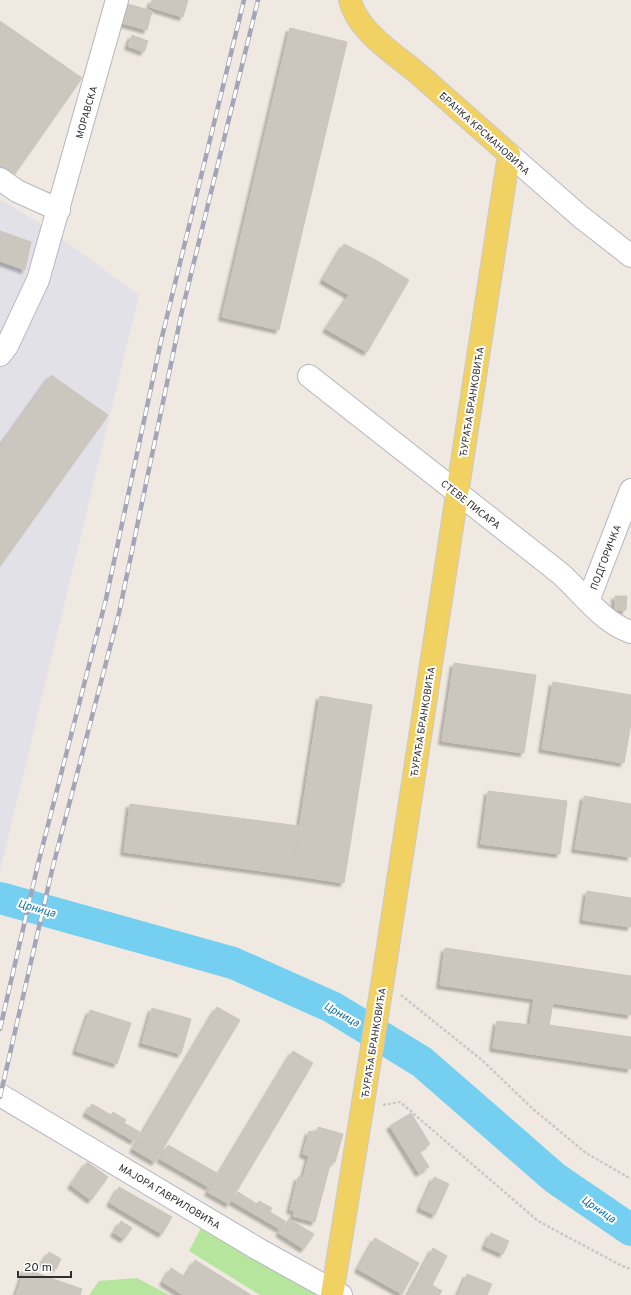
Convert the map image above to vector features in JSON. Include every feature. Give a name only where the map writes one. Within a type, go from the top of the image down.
[{"type":"main road","name":"БРАНКА КРСМАНОВИЋА","points":[[350,0],[357,17],[374,37],[509,154]]},
{"type":"main road","name":"ЂУРАЂА БРАНКОВИЋА","points":[[336,1293],[509,154]]},
{"type":"street","name":"МОРАВСКА","points":[[0,355],[7,346],[38,280],[117,0]]},
{"type":"street","name":"БРАНКА КРСМАНОВИЋА","points":[[509,154],[581,217],[631,256]]},
{"type":"street","points":[[0,179],[57,216]]},
{"type":"street","name":"СТЕВЕ ПИСАРА","points":[[309,376],[561,574],[588,602],[611,621],[624,630],[631,632]]},
{"type":"street","name":"ПОДГОРИЧКА","points":[[588,602],[631,490]]},
{"type":"street","name":"МАЈОРА ГАВРИЛОВИЋА","points":[[0,1095],[258,1249],[336,1293]]},
{"type":"path","points":[[383,979],[483,1061],[533,1109],[586,1153],[631,1179]]},
{"type":"path","points":[[364,1102],[400,1102],[538,1221],[622,1266],[631,1269]]},
{"type":"shaded area","points":[[0,199],[44,226],[139,295],[0,871]]},
{"type":"green space","points":[[202,1226],[321,1295],[260,1295],[189,1251]]},
{"type":"green space","points":[[137,1278],[169,1295],[89,1295],[99,1281]]},
{"type":"building","points":[[152,0],[188,0],[183,17],[150,7]]},
{"type":"building","points":[[128,4],[152,11],[147,30],[122,23]]},
{"type":"building","points":[[0,21],[82,78],[12,178],[0,170]]},
{"type":"building","points":[[290,28],[347,42],[279,330],[222,317]]},
{"type":"building","points":[[132,35],[148,41],[144,52],[128,46]]},
{"type":"building","points":[[0,231],[31,242],[25,270],[0,261]]},
{"type":"building","points":[[344,244],[372,258],[409,280],[367,352],[326,329],[349,295],[323,280]]},
{"type":"building","points":[[51,375],[108,415],[0,566],[0,446]]},
{"type":"building","points":[[615,596],[627,596],[626,610],[615,610]]},
{"type":"building","points":[[454,663],[536,675],[524,753],[442,741]]},
{"type":"building","points":[[553,682],[631,695],[631,723],[624,763],[542,749]]},
{"type":"building","points":[[320,696],[372,705],[344,883],[292,875]]},
{"type":"building","points":[[488,791],[567,801],[560,854],[481,844]]},
{"type":"building","points":[[584,796],[631,804],[631,857],[575,849]]},
{"type":"building","points":[[130,804],[299,826],[292,875],[124,852]]},
{"type":"building","points":[[587,891],[631,898],[631,927],[583,920]]},
{"type":"building","points":[[445,948],[631,976],[631,1015],[553,1003],[549,1025],[631,1037],[631,1069],[493,1048],[497,1021],[530,1025],[534,999],[440,985]]},
{"type":"building","points":[[217,1007],[240,1020],[155,1162],[133,1149]]},
{"type":"building","points":[[152,1008],[191,1019],[181,1054],[142,1043]]},
{"type":"building","points":[[90,1010],[131,1023],[117,1064],[76,1051]]},
{"type":"building","points":[[293,1051],[313,1063],[229,1204],[208,1192]]},
{"type":"building","points":[[92,1104],[111,1115],[113,1112],[126,1120],[124,1123],[140,1132],[134,1141],[86,1113]]},
{"type":"building","points":[[411,1113],[430,1144],[419,1151],[429,1167],[419,1173],[390,1126]]},
{"type":"building","points":[[318,1127],[343,1134],[335,1162],[331,1161],[315,1222],[293,1216],[295,1211],[290,1210],[298,1177],[303,1178],[309,1156],[303,1154],[309,1131],[317,1133]]},
{"type":"building","points":[[168,1145],[217,1173],[209,1187],[160,1159]]},
{"type":"building","points":[[87,1162],[108,1177],[91,1200],[71,1185]]},
{"type":"building","points":[[434,1177],[449,1184],[435,1215],[420,1208]]},
{"type":"building","points":[[119,1187],[172,1217],[162,1234],[110,1203]]},
{"type":"building","points":[[238,1192],[257,1204],[259,1201],[272,1208],[270,1212],[285,1221],[280,1229],[232,1201]]},
{"type":"building","points":[[289,1219],[314,1234],[304,1249],[279,1233]]},
{"type":"building","points":[[121,1221],[132,1228],[124,1239],[114,1233]]},
{"type":"building","points":[[491,1233],[509,1241],[503,1254],[485,1246]]},
{"type":"building","points":[[375,1238],[419,1263],[402,1294],[358,1269]]},
{"type":"building","points":[[433,1248],[447,1256],[432,1285],[442,1291],[439,1295],[408,1295]]},
{"type":"building","points":[[49,1252],[61,1259],[56,1269],[43,1262]]},
{"type":"building","points":[[195,1260],[251,1295],[183,1295],[163,1282],[171,1268],[185,1277]]},
{"type":"building","points":[[25,1269],[82,1289],[80,1295],[16,1295]]},
{"type":"building","points":[[467,1274],[492,1284],[487,1295],[458,1295]]},
{"type":"waterway","name":"Црница","points":[[0,898],[233,963],[332,1007],[422,1062],[555,1178],[631,1230]]},
{"type":"railway","points":[[0,1029],[38,864],[106,599],[161,341],[244,0]]},
{"type":"railway","points":[[0,1097],[53,866],[119,613],[182,311],[258,0]]}]
